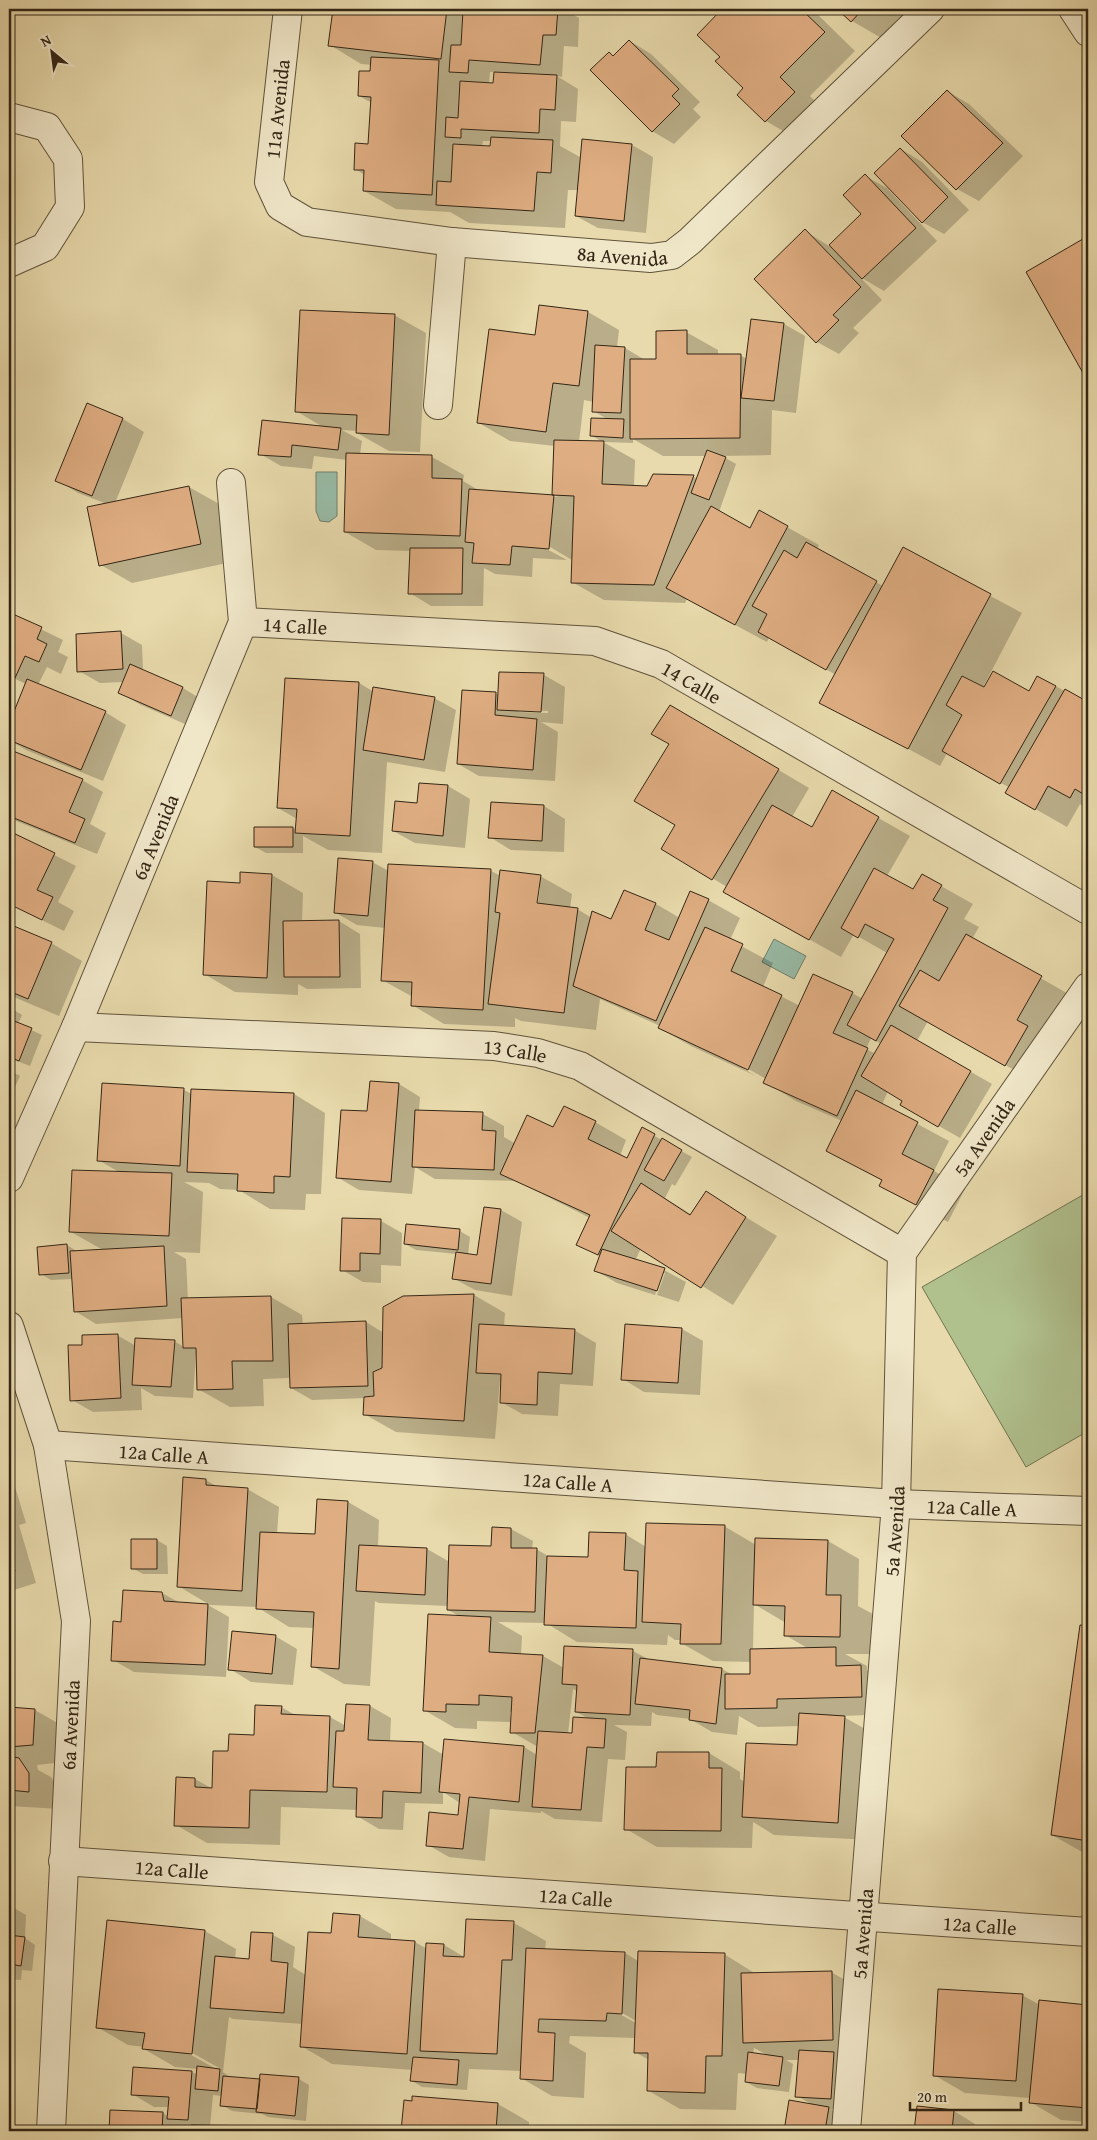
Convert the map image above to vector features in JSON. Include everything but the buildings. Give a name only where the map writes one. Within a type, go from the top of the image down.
[{"type":"street","name":"11a Avenida","points":[[280,206],[268,182],[288,9]]},
{"type":"street","name":"8a Avenida","points":[[280,206],[307,222],[452,242],[651,258],[672,255],[690,241],[930,9]]},
{"type":"street","points":[[1073,9],[1088,32]]},
{"type":"street","points":[[9,116],[47,127],[68,159],[70,207],[45,247],[9,263]]},
{"type":"street","points":[[438,405],[452,242]]},
{"type":"street","name":"6a Avenida","points":[[9,1178],[76,1026],[243,622],[231,483]]},
{"type":"street","name":"14 Calle","points":[[243,622],[595,641],[661,664],[1088,910]]},
{"type":"street","name":"5a Avenida","points":[[846,2131],[896,1504],[902,1253],[1088,987]]},
{"type":"street","name":"13 Calle","points":[[76,1026],[494,1046],[538,1053],[580,1066],[902,1253]]},
{"type":"street","name":"6a Avenida","points":[[9,1326],[48,1445],[76,1621],[51,2131]]},
{"type":"street","name":"12a Calle A","points":[[48,1445],[896,1504],[1088,1511]]},
{"type":"street","name":"12a Calle","points":[[63,1861],[864,1918],[1088,1932]]},
{"type":"shaded area","points":[[316,472],[337,472],[337,516],[329,522],[320,521],[316,511]]},
{"type":"shaded area","points":[[774,939],[806,956],[794,979],[762,962]]},
{"type":"shaded area","points":[[1088,1192],[1088,1431],[1026,1467],[922,1287]]}]
